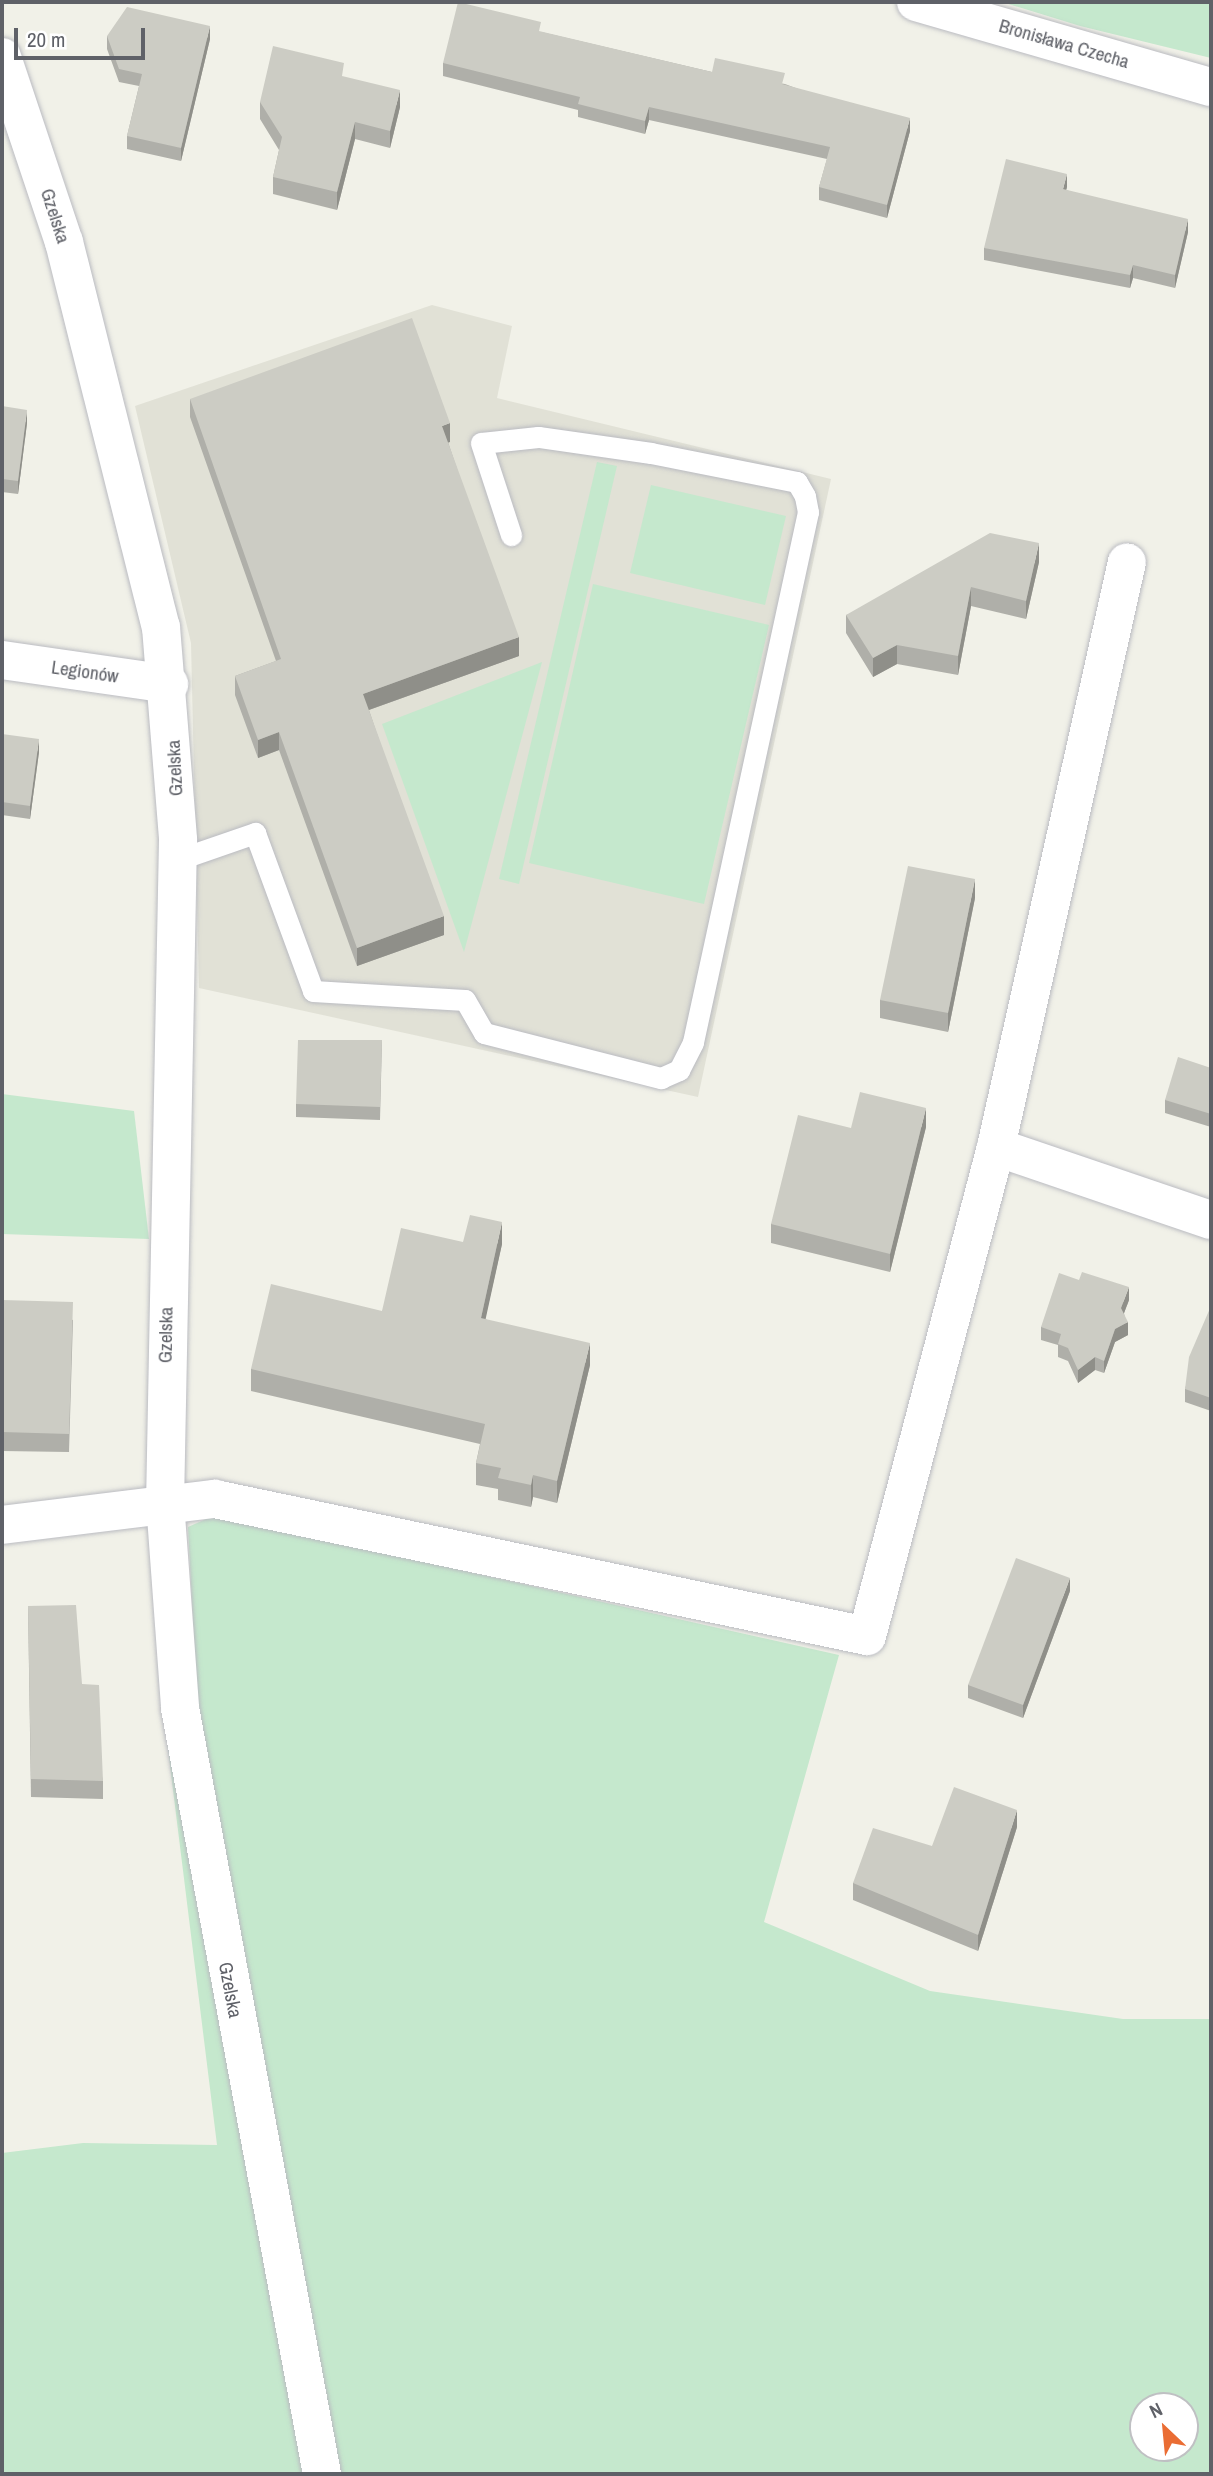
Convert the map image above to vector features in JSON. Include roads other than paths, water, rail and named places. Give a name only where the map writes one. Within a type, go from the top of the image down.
[{"type":"street","name":"Bronisława Czecha","points":[[916,2],[1211,87]]},
{"type":"street","name":"Gzelska","points":[[2,57],[64,242],[125,464],[169,684],[177,860],[164,1502],[180,1708],[322,2474]]},
{"type":"street","points":[[2,1525],[164,1502],[215,1499],[867,1636],[996,1147],[1127,562]]},
{"type":"street","name":"Legionów","points":[[2,660],[169,684]]},
{"type":"street","points":[[996,1147],[1211,1220]]},
{"type":"lane","points":[[177,860],[256,833],[313,991],[464,1000],[484,1033],[662,1078],[679,1070],[693,1042],[808,512],[805,496],[797,482],[651,453],[538,437],[481,443],[511,535]]}]
